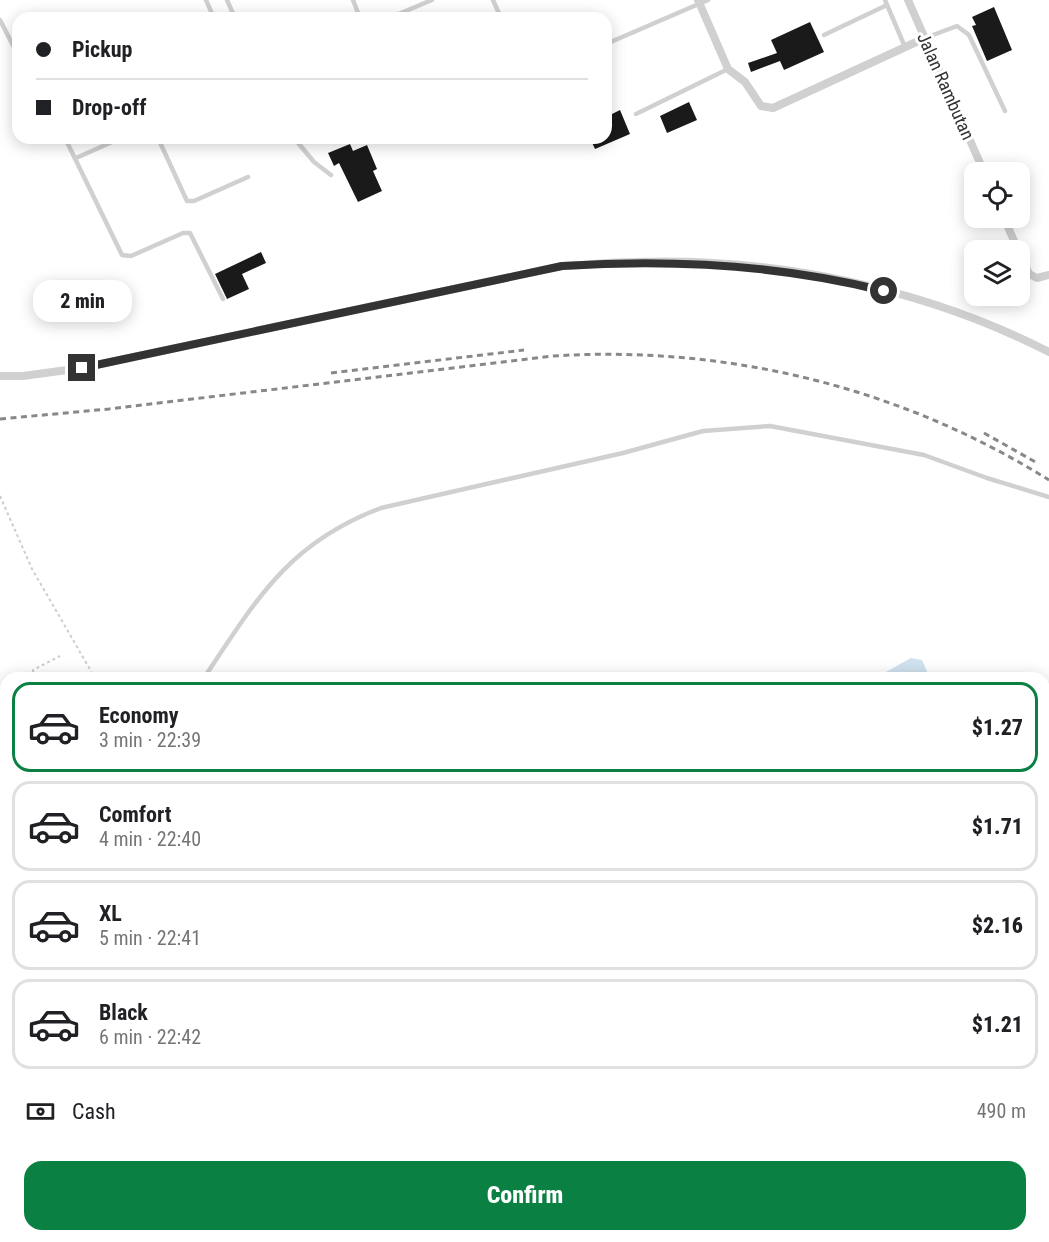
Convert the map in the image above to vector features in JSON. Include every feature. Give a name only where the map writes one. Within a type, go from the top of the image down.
[{"type":"street","name":"Jalan Rambutan","points":[[908,0],[980,162]]},
{"type":"street","points":[[702,1],[728,69],[745,82],[761,106],[773,108],[925,38]]},
{"type":"street","points":[[0,376],[23,376],[82,368],[562,266],[636,262],[705,263],[788,271],[863,286],[944,307],[1049,352]]},
{"type":"street","points":[[1030,272],[1034,277],[1049,275]]},
{"type":"lane","points":[[403,12],[432,0]]},
{"type":"lane","points":[[612,41],[702,1]]},
{"type":"lane","points":[[824,35],[886,3],[904,47]]},
{"type":"lane","points":[[0,20],[12,43]]},
{"type":"lane","points":[[925,38],[957,26],[963,28],[969,35],[1005,111]]},
{"type":"lane","points":[[636,114],[728,69]]},
{"type":"lane","points":[[68,144],[122,255],[131,256],[183,233],[190,233],[223,299]]},
{"type":"lane","points":[[76,158],[108,144]]},
{"type":"lane","points":[[161,144],[187,201],[194,201],[248,177]]},
{"type":"lane","points":[[299,144],[314,162],[331,176]]},
{"type":"lane","points":[[208,672],[259,595],[308,548],[330,531],[355,518],[381,508],[632,450],[703,431],[770,426],[913,453],[1049,497]]},
{"type":"path","points":[[0,496],[32,569],[92,672]]},
{"type":"path","points":[[33,672],[33,670],[60,656]]},
{"type":"water","points":[[911,658],[922,660],[927,672],[886,672]]},
{"type":"building","points":[[994,7],[1012,50],[987,61],[972,26],[976,25],[972,17]]},
{"type":"building","points":[[810,22],[824,52],[784,70],[780,61],[751,72],[748,63],[777,53],[771,40]]},
{"type":"building","points":[[689,102],[697,120],[667,133],[660,116]]},
{"type":"building","points":[[620,110],[630,134],[612,142],[612,114]]},
{"type":"building","points":[[350,144],[353,151],[367,145],[377,169],[373,171],[382,191],[358,202],[339,163],[334,166],[328,153]]},
{"type":"building","points":[[593,144],[607,144],[595,149]]},
{"type":"building","points":[[261,252],[266,263],[242,274],[249,289],[227,299],[215,274]]},
{"type":"railway","points":[[331,373],[524,350]]},
{"type":"railway","points":[[0,419],[109,409],[553,356],[618,354],[683,358],[747,366],[810,379],[872,397],[933,420],[992,448],[1049,480]]},
{"type":"railway","points":[[984,433],[1039,464]]},
{"type":"route","points":[[82,368],[562,266],[636,262],[705,263],[788,271],[884,291]]}]
